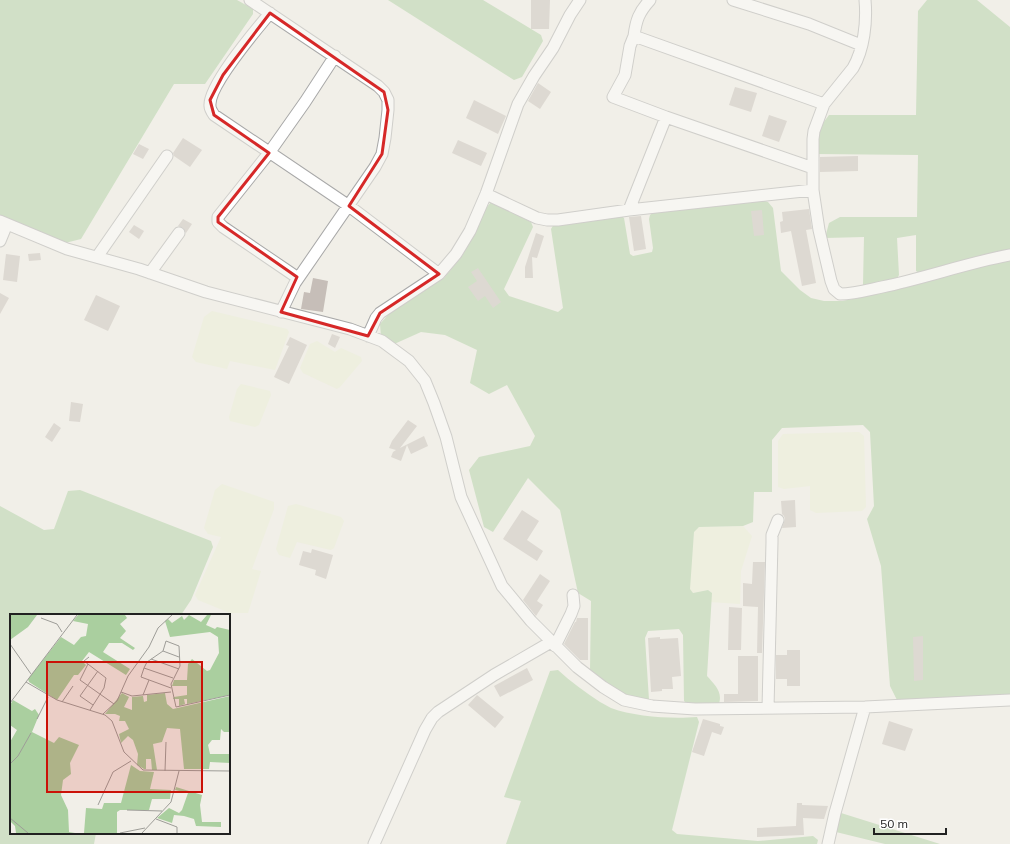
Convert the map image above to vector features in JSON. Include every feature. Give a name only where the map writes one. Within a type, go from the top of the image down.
[{"type":"street","points":[[250,0],[378,86],[384,92],[388,100],[385,138],[382,154],[375,168],[298,278],[281,312]]},
{"type":"street","points":[[368,336],[376,318],[380,313],[439,274],[456,254],[470,231],[486,194],[518,104],[534,76],[553,48],[570,15],[580,0]]},
{"type":"street","points":[[650,0],[642,10],[635,24],[634,36],[630,46],[625,75],[613,97],[813,168]]},
{"type":"street","points":[[734,0],[809,24],[861,45]]},
{"type":"street","points":[[865,0],[866,24],[856,63],[824,104],[812,139],[813,190],[819,230],[834,289],[840,294],[851,294],[906,282],[1010,255]]},
{"type":"street","points":[[270,13],[244,45],[216,86],[210,100],[210,108],[214,115],[349,206],[439,274]]},
{"type":"street","points":[[634,36],[824,104]]},
{"type":"street","points":[[298,278],[223,227],[218,222],[218,217],[269,153],[305,102],[334,56]]},
{"type":"street","points":[[629,210],[666,117]]},
{"type":"street","points":[[97,257],[166,156]]},
{"type":"street","points":[[486,194],[537,218],[558,220],[629,210],[813,190]]},
{"type":"street","points":[[0,241],[3,222],[67,249],[150,273],[206,292],[350,329],[382,341],[409,361],[425,381],[446,437],[461,497],[502,586],[553,644],[577,667],[602,687],[624,700],[652,706],[695,709],[865,707],[1010,700]]},
{"type":"street","points":[[150,273],[179,232]]},
{"type":"street","points":[[768,708],[772,535],[778,520]]},
{"type":"street","points":[[374,844],[425,730],[432,718],[438,712],[494,675],[553,644],[571,614],[574,606],[573,595]]},
{"type":"street","points":[[828,844],[835,813],[865,707]]},
{"type":"highlighted area","points":[[270,13],[384,92],[388,110],[382,154],[349,206],[439,274],[380,313],[368,336],[281,312],[297,277],[218,222],[218,217],[269,153],[214,115],[210,100],[223,75]]},
{"type":"green space","points":[[0,0],[237,0],[253,9],[253,14],[205,84],[174,84],[81,239],[65,243],[0,216]]},
{"type":"green space","points":[[388,0],[483,0],[541,35],[543,41],[522,77],[514,80]]},
{"type":"green space","points":[[927,0],[977,0],[1010,27],[1010,250],[921,274],[916,271],[916,235],[897,238],[899,275],[896,280],[869,287],[863,285],[864,237],[825,238],[829,223],[840,217],[917,217],[918,155],[817,154],[816,146],[820,127],[829,115],[916,115],[918,11]]},
{"type":"green space","points":[[761,200],[768,202],[773,208],[781,271],[800,290],[811,298],[824,301],[842,301],[868,296],[1000,260],[1010,260],[1010,695],[897,700],[890,686],[881,566],[867,519],[874,506],[870,432],[863,425],[782,428],[772,440],[772,492],[754,492],[753,522],[743,526],[699,527],[694,532],[690,589],[693,593],[708,590],[712,593],[707,676],[718,690],[720,701],[718,706],[689,706],[684,701],[683,635],[679,629],[648,631],[645,638],[649,700],[631,698],[619,692],[590,671],[591,601],[578,593],[560,510],[528,478],[493,532],[484,527],[469,470],[479,457],[530,446],[535,436],[507,385],[489,394],[470,383],[477,350],[445,335],[421,332],[392,345],[381,337],[380,324],[392,310],[444,278],[462,256],[486,208],[491,202],[531,222],[533,227],[504,289],[509,296],[558,312],[563,308],[551,229],[554,224],[620,215],[624,218],[630,254],[633,256],[652,252],[653,248],[649,219],[650,215],[655,211]]},
{"type":"green space","points":[[212,311],[287,329],[289,332],[275,370],[230,361],[227,369],[196,362],[192,357],[204,317]]},
{"type":"green space","points":[[317,341],[335,352],[341,348],[361,357],[362,361],[337,389],[303,373],[300,368],[310,344]]},
{"type":"green space","points":[[241,384],[270,391],[271,395],[259,425],[255,427],[230,421],[229,417],[237,389]]},
{"type":"green space","points":[[859,432],[864,436],[866,507],[862,511],[816,513],[810,510],[810,486],[784,489],[778,487],[778,441],[783,434]]},
{"type":"green space","points":[[222,484],[274,502],[274,509],[252,569],[261,571],[248,613],[230,613],[198,600],[195,595],[221,537],[208,534],[204,528],[215,490]]},
{"type":"green space","points":[[80,490],[211,541],[213,547],[191,600],[182,614],[10,614],[10,834],[96,834],[94,844],[0,844],[0,506],[44,530],[54,529],[68,491]]},
{"type":"green space","points":[[296,504],[341,517],[344,521],[334,548],[331,550],[297,542],[290,558],[279,555],[276,549],[288,506]]},
{"type":"green space","points":[[743,526],[752,536],[741,571],[740,604],[710,602],[712,593],[708,590],[693,593],[689,589],[694,532],[699,527]]},
{"type":"green space","points":[[558,670],[584,691],[611,708],[654,717],[697,717],[699,722],[672,830],[677,834],[758,841],[813,836],[818,840],[817,844],[506,844],[521,801],[504,797],[550,671]]},
{"type":"green space","points":[[841,813],[940,844],[885,844],[836,832],[839,814]]},
{"type":"building","points":[[531,0],[550,0],[549,29],[531,29]]},
{"type":"building","points":[[538,83],[551,92],[540,109],[528,101]]},
{"type":"building","points":[[735,87],[757,93],[751,112],[729,105]]},
{"type":"building","points":[[474,100],[506,116],[498,134],[466,118]]},
{"type":"building","points":[[769,115],[787,121],[779,142],[762,136]]},
{"type":"building","points":[[183,138],[202,150],[190,167],[174,156],[173,153]]},
{"type":"building","points":[[458,140],[487,153],[481,166],[452,153]]},
{"type":"building","points":[[139,144],[149,149],[143,159],[133,154]]},
{"type":"building","points":[[858,156],[858,171],[820,172],[820,157]]},
{"type":"building","points":[[809,209],[812,229],[806,230],[816,283],[802,286],[791,231],[781,233],[780,222],[783,221],[782,212]]},
{"type":"building","points":[[762,210],[764,235],[754,236],[751,211]]},
{"type":"building","points":[[641,216],[646,249],[634,251],[629,217]]},
{"type":"building","points":[[183,219],[192,224],[186,233],[183,228],[178,226]]},
{"type":"building","points":[[134,225],[144,231],[139,239],[129,232]]},
{"type":"building","points":[[536,233],[544,236],[537,258],[532,257],[533,278],[525,278],[525,267]]},
{"type":"building","points":[[40,253],[41,260],[29,261],[28,254]]},
{"type":"building","points":[[6,254],[20,256],[17,282],[3,280]]},
{"type":"building","points":[[478,268],[501,302],[493,308],[485,296],[478,301],[468,287],[477,281],[471,272]]},
{"type":"building","points":[[313,278],[328,281],[323,312],[301,309],[304,292],[310,293]]},
{"type":"building","points":[[0,293],[9,298],[0,314]]},
{"type":"building","points":[[96,295],[120,306],[108,331],[84,320]]},
{"type":"building","points":[[332,334],[340,337],[335,348],[328,344]]},
{"type":"building","points":[[290,337],[307,345],[289,384],[274,377],[289,346],[286,345]]},
{"type":"building","points":[[71,402],[83,404],[80,422],[69,421]]},
{"type":"building","points":[[408,420],[417,426],[400,448],[424,436],[428,446],[411,454],[407,445],[401,461],[391,457],[393,452],[396,450],[389,448],[392,441]]},
{"type":"building","points":[[54,423],[61,428],[52,442],[45,437]]},
{"type":"building","points":[[795,500],[796,527],[782,528],[785,519],[782,514],[781,501]]},
{"type":"building","points":[[522,510],[539,521],[527,540],[543,551],[537,561],[503,539]]},
{"type":"building","points":[[312,549],[333,555],[326,579],[315,575],[316,570],[299,565],[303,551],[311,553]]},
{"type":"building","points":[[753,562],[765,562],[762,653],[757,653],[758,607],[743,606],[743,583],[752,584]]},
{"type":"building","points":[[540,574],[550,581],[537,601],[543,605],[536,616],[523,600]]},
{"type":"building","points":[[729,607],[742,608],[741,650],[728,650]]},
{"type":"building","points":[[577,618],[588,618],[588,660],[580,660],[564,644]]},
{"type":"building","points":[[923,636],[923,680],[914,681],[913,637]]},
{"type":"building","points":[[660,637],[660,639],[678,638],[681,676],[672,677],[673,689],[662,689],[662,691],[651,692],[648,638]]},
{"type":"building","points":[[787,650],[800,650],[800,686],[787,686],[787,679],[776,679],[776,655],[787,655]]},
{"type":"building","points":[[738,656],[758,656],[758,701],[724,702],[724,694],[738,694]]},
{"type":"building","points":[[527,668],[533,680],[500,697],[494,686]]},
{"type":"building","points":[[477,695],[504,717],[495,728],[468,705]]},
{"type":"building","points":[[703,719],[720,724],[720,726],[724,727],[721,735],[712,732],[704,756],[692,752]]},
{"type":"building","points":[[889,721],[913,729],[905,751],[882,744]]},
{"type":"building","points":[[797,803],[802,803],[802,805],[828,806],[824,819],[803,818],[804,835],[757,837],[757,828],[796,826]]}]
